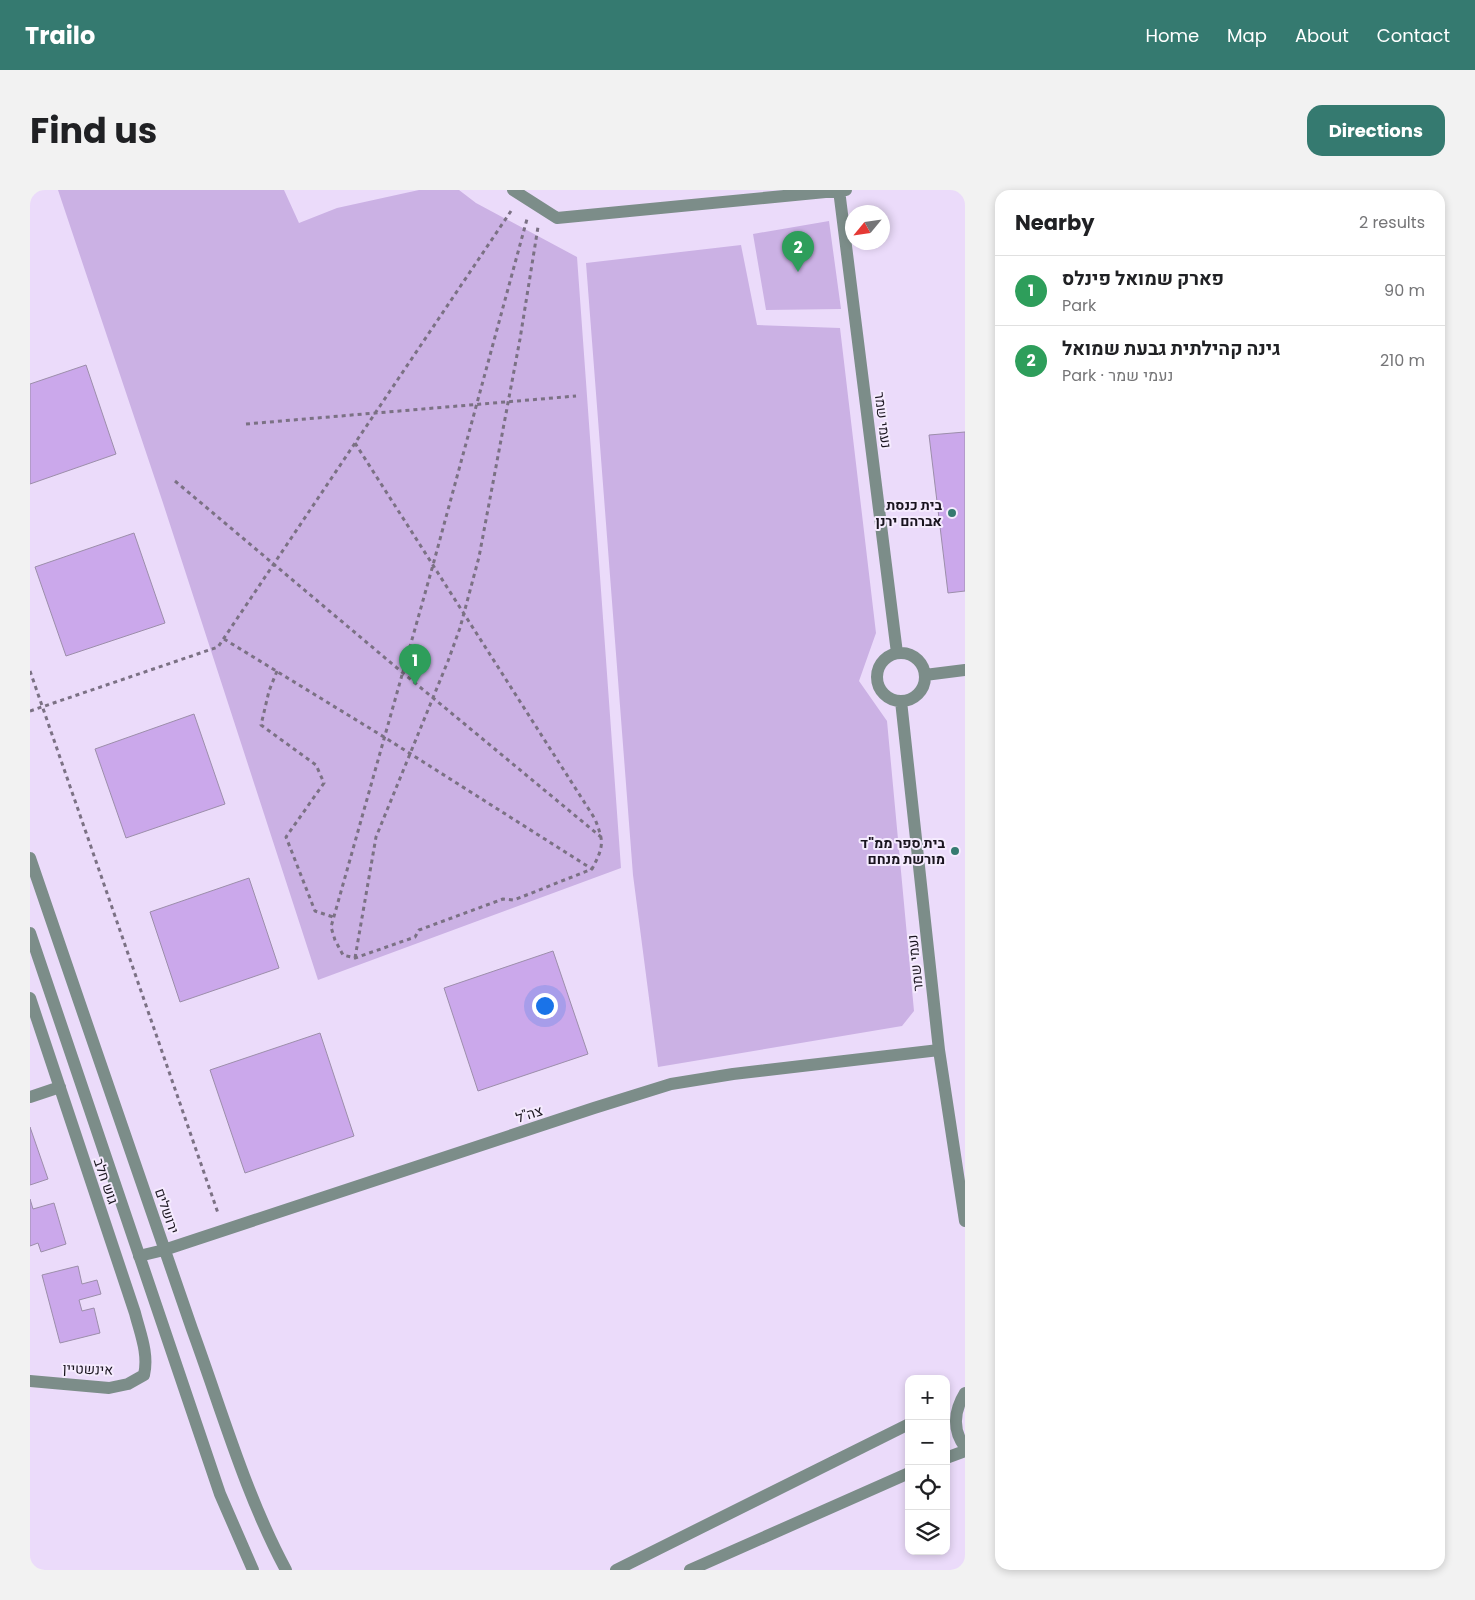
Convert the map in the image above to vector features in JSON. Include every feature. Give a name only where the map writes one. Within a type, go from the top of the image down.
[{"type":"street","name":"נעמי שמר","points":[[840,190],[897,653]]},
{"type":"street","points":[[527,199],[557,218],[846,190]]},
{"type":"street","points":[[897,653],[912,656],[919,661],[925,675],[921,691],[915,696],[901,701],[887,696],[882,691],[878,676],[879,668],[883,662],[889,656],[897,653]]},
{"type":"street","points":[[925,675],[965,670]]},
{"type":"street","name":"נעמי שמר","points":[[901,701],[939,1050],[965,1221]]},
{"type":"street","name":"ירושלים","points":[[30,858],[164,1250],[251,1492],[275,1550],[286,1570]]},
{"type":"street","points":[[30,933],[220,1494],[253,1570]]},
{"type":"street","name":"גוש חלב","points":[[30,998],[135,1313],[145,1349],[146,1364],[144,1375]]},
{"type":"street","name":"צה\"ל","points":[[139,1256],[164,1250],[671,1084],[733,1074],[939,1050]]},
{"type":"street","points":[[30,1097],[60,1087]]},
{"type":"street","name":"אינשטיין","points":[[30,1381],[109,1388],[128,1384],[144,1375]]},
{"type":"street","points":[[965,1393],[952,1407],[956,1426],[965,1447]]},
{"type":"street","points":[[616,1570],[905,1426]]},
{"type":"street","points":[[950,1457],[965,1451]]},
{"type":"street","points":[[690,1570],[905,1475]]},
{"type":"path","points":[[355,958],[376,837],[448,661],[464,613],[479,557],[508,402],[527,199]]},
{"type":"path","points":[[355,444],[433,566],[464,613],[595,818],[602,837],[601,852],[592,869],[514,900],[504,899],[419,930],[415,938],[355,958],[343,955],[334,940],[331,927],[333,917],[403,673],[433,566],[477,404],[527,199]]},
{"type":"path","points":[[30,711],[218,647],[376,413],[527,199]]},
{"type":"path","points":[[246,424],[576,396]]},
{"type":"path","points":[[174,481],[602,837]]},
{"type":"path","points":[[224,639],[410,753],[592,869]]},
{"type":"path","points":[[30,671],[199,1155],[223,1230]]},
{"type":"path","points":[[277,671],[269,691],[262,725],[316,765],[324,783],[286,837],[315,911],[333,917]]},
{"type":"shaded area","points":[[58,190],[284,190],[299,223],[337,208],[419,190],[459,190],[476,203],[577,257],[621,868],[318,980],[163,503]]},
{"type":"shaded area","points":[[829,221],[841,309],[766,310],[753,234]]},
{"type":"shaded area","points":[[741,245],[757,325],[840,328],[876,633],[859,681],[887,721],[914,1011],[902,1026],[658,1067],[633,875],[586,263]]},
{"type":"building","points":[[86,365],[116,454],[30,484],[30,384]]},
{"type":"building","name":"בית כנסת אברהם ירנן","points":[[965,432],[965,591],[948,593],[929,435]]},
{"type":"building","points":[[134,533],[165,623],[66,656],[35,567]]},
{"type":"building","points":[[194,714],[225,804],[126,838],[95,749]]},
{"type":"building","points":[[249,878],[279,968],[180,1002],[150,912]]},
{"type":"building","points":[[553,951],[588,1054],[478,1091],[444,988]]},
{"type":"building","points":[[320,1033],[354,1136],[245,1173],[210,1070]]},
{"type":"building","points":[[30,1127],[48,1179],[30,1185]]},
{"type":"building","points":[[30,1199],[33,1209],[54,1203],[66,1244],[41,1252],[38,1243],[30,1246]]},
{"type":"building","points":[[78,1266],[82,1284],[97,1280],[101,1294],[79,1300],[82,1311],[94,1308],[100,1333],[60,1343],[42,1275]]},
{"type":"place","name":"גינה קהילתית גבעת שמואל","points":[[798,272]]},
{"type":"place","name":"בית כנסת אברהם ירנן","points":[[952,513]]},
{"type":"place","name":"פארק שמואל פינלס","points":[[415,685]]},
{"type":"place","name":"בית ספר ממ\"ד מורשת מנחם","points":[[955,851]]}]
